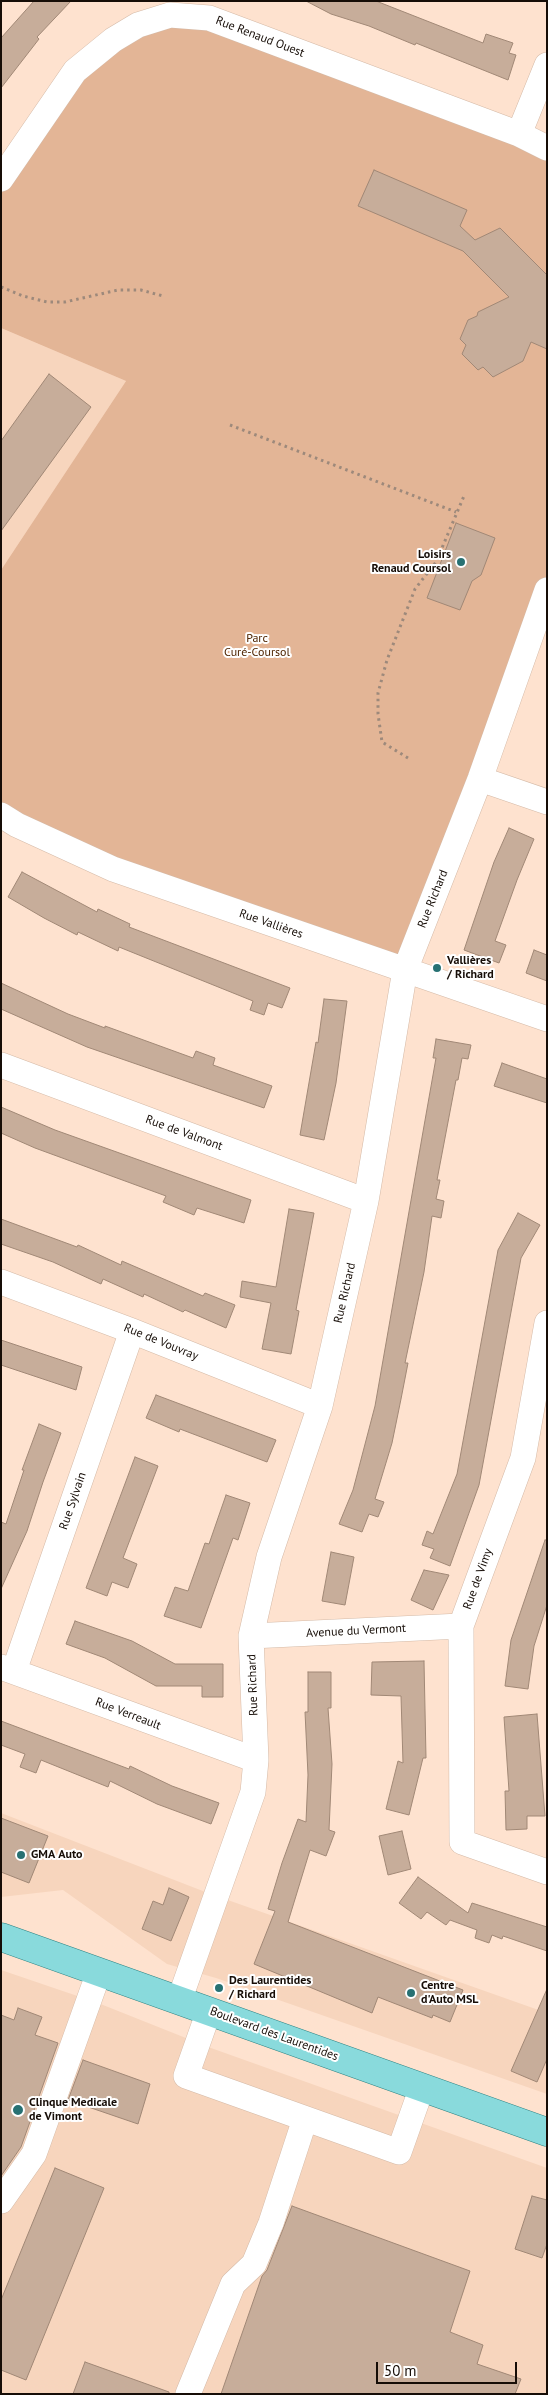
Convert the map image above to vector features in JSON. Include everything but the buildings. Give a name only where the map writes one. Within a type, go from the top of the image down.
[{"type":"main road","name":"Boulevard des Laurentides","points":[[1,1937],[547,2132]]},
{"type":"street","name":"Rue Renaud Ouest","points":[[1,179],[75,71],[113,40],[138,25],[170,14],[209,18],[519,134]]},
{"type":"street","points":[[547,65],[519,134],[547,148]]},
{"type":"street","name":"Rue Richard","points":[[179,2000],[255,1785],[256,1760],[251,1636],[269,1557],[320,1406],[366,1201],[405,970],[480,779],[547,590]]},
{"type":"street","points":[[480,779],[547,802]]},
{"type":"street","name":"Rue Vallières","points":[[1,815],[16,825],[113,869],[547,1019]]},
{"type":"street","name":"Rue de Valmont","points":[[1,1065],[366,1201]]},
{"type":"street","name":"Rue de Vouvray","points":[[1,1282],[132,1331],[320,1406]]},
{"type":"street","name":"Rue de Vimy","points":[[547,1323],[523,1458],[461,1626],[462,1842],[547,1872]]},
{"type":"street","name":"Rue Sylvain","points":[[7,1669],[132,1331]]},
{"type":"street","name":"Avenue du Vermont","points":[[251,1636],[461,1626]]},
{"type":"street","name":"Rue Verreault","points":[[7,1669],[256,1760]]},
{"type":"street","points":[[1,2201],[34,2154],[99,1972]]},
{"type":"street","points":[[209,2012],[186,2076],[305,2119],[399,2152],[422,2087]]},
{"type":"street","points":[[188,2394],[233,2284],[254,2264],[271,2223],[305,2119]]},
{"type":"path","points":[[1,287],[22,296],[47,302],[65,302],[118,290],[141,290],[163,296]]},
{"type":"path","points":[[230,425],[456,512]]},
{"type":"path","points":[[408,758],[382,742],[378,714],[378,693],[387,660],[415,588],[436,562],[464,496]]},
{"type":"shaded area","points":[[1,328],[126,381],[1,570]]},
{"type":"shaded area","points":[[1,1813],[208,1893],[547,2013],[547,2094],[216,1978],[167,1964],[63,1890],[1,1897]]},
{"type":"shaded area","points":[[1,1970],[98,2003],[211,2048],[547,2168],[547,2394],[1,2393]]},
{"type":"green space","name":"Parc Curé-Coursol","points":[[170,15],[547,148],[547,590],[405,970],[1,815],[1,570],[126,381],[1,328],[1,179],[75,71]]},
{"type":"place","name":"Loisirs Renaud Coursol","points":[[461,562]]},
{"type":"place","name":"Vallières / Richard","points":[[437,968]]},
{"type":"place","name":"GMA Auto","points":[[21,1855]]},
{"type":"place","name":"Des Laurentides / Richard","points":[[219,1988]]},
{"type":"place","name":"Centre d'Auto MSL","points":[[411,1993]]},
{"type":"place","name":"Clinque Medicale de Vimont","points":[[18,2110]]}]
